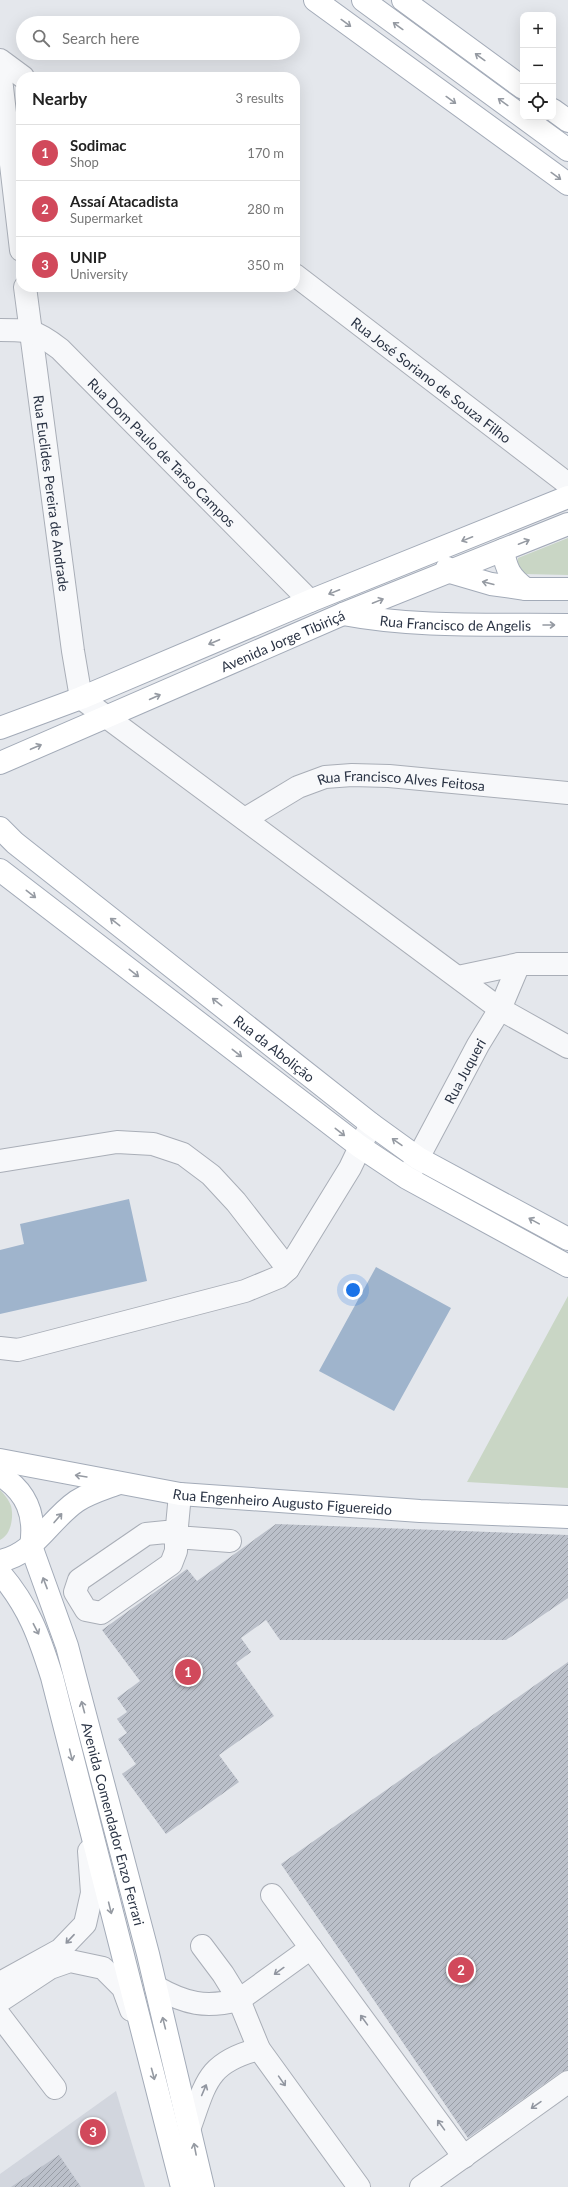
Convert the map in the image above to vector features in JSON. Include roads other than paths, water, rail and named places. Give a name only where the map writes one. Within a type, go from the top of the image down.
[{"type":"main road","points":[[315,0],[568,184]]},
{"type":"main road","points":[[363,0],[568,150]]},
{"type":"main road","points":[[407,1],[520,86]]},
{"type":"main road","points":[[556,112],[568,121]]},
{"type":"main road","name":"Avenida Jorge Tibiriçá","points":[[0,728],[81,698],[310,601],[568,497]]},
{"type":"main road","name":"Avenida Jorge Tibiriçá","points":[[0,763],[107,718],[343,614],[568,524]]},
{"type":"main road","points":[[503,550],[505,561],[513,579],[526,589]]},
{"type":"main road","points":[[437,551],[450,572],[491,584],[526,589],[568,589]]},
{"type":"main road","name":"Rua Francisco de Angelis","points":[[343,614],[378,621],[412,624],[568,625]]},
{"type":"main road","name":"Rua da Abolição","points":[[0,828],[15,843],[371,1124],[418,1158],[568,1240]]},
{"type":"main road","name":"Rua da Abolição","points":[[0,870],[359,1146],[407,1178],[568,1266]]},
{"type":"main road","name":"Rua Engenheiro Augusto Figuereido","points":[[0,1460],[180,1494],[420,1511],[568,1517]]},
{"type":"main road","name":"Avenida Comendador Enzo Ferrari","points":[[0,1475],[13,1483],[26,1498],[31,1522],[32,1536],[30,1546],[67,1646],[156,1987],[203,2187]]},
{"type":"main road","points":[[0,1561],[19,1555],[30,1546],[60,1514],[78,1500],[119,1483]]},
{"type":"main road","name":"Avenida Comendador Enzo Ferrari","points":[[0,1573],[24,1605],[39,1635],[52,1677],[81,1796],[182,2187]]},
{"type":"street","points":[[0,60],[16,72]]},
{"type":"street","points":[[0,70],[16,207]]},
{"type":"street","name":"Rua José Soriano de Souza Filho","points":[[300,279],[568,484]]},
{"type":"street","name":"Rua Euclides Pereira de Andrade","points":[[26,292],[73,651],[81,698]]},
{"type":"street","name":"Rua Dom Paulo de Tarso Campos","points":[[0,330],[30,330],[42,336],[60,349],[310,601]]},
{"type":"street","points":[[81,698],[500,1009],[568,1047]]},
{"type":"street","name":"Rua Francisco Alves Feitosa","points":[[245,819],[298,787],[325,777],[389,776],[568,793]]},
{"type":"street","points":[[458,977],[519,964],[568,964]]},
{"type":"street","name":"Rua Juqueri","points":[[407,1178],[478,1045],[500,1009],[519,964]]},
{"type":"street","points":[[0,1348],[18,1350],[245,1291],[279,1277],[288,1269],[350,1168],[359,1146],[371,1124]]},
{"type":"street","points":[[0,1161],[117,1142],[153,1144],[183,1154],[211,1175],[236,1202],[288,1269]]},
{"type":"street","points":[[180,1494],[176,1537],[230,1541]]},
{"type":"street","points":[[0,1983],[60,1950],[85,1924],[92,1893],[92,1874],[81,1796]]},
{"type":"street","points":[[272,1895],[464,2157]]},
{"type":"street","points":[[202,1946],[223,1974],[239,2000],[259,2049],[359,2187]]},
{"type":"street","points":[[156,1987],[178,1999],[200,2005],[226,2003],[239,2000],[311,1948]]},
{"type":"street","points":[[0,2001],[50,1968],[70,1961],[103,1968],[122,1988],[134,2023],[145,2047]]},
{"type":"street","points":[[0,2016],[55,2088]]},
{"type":"street","points":[[190,2127],[212,2073],[224,2063],[243,2053],[259,2049]]},
{"type":"street","points":[[421,2187],[568,2082]]},
{"type":"water","points":[[129,1199],[147,1281],[0,1314],[0,1250],[24,1244],[20,1224]]},
{"type":"water","points":[[376,1267],[451,1308],[394,1411],[319,1371]]},
{"type":"place","name":"Sodimac","points":[[188,1672]]},
{"type":"place","name":"Assaí Atacadista","points":[[461,1970]]},
{"type":"place","name":"UNIP","points":[[93,2132]]}]
